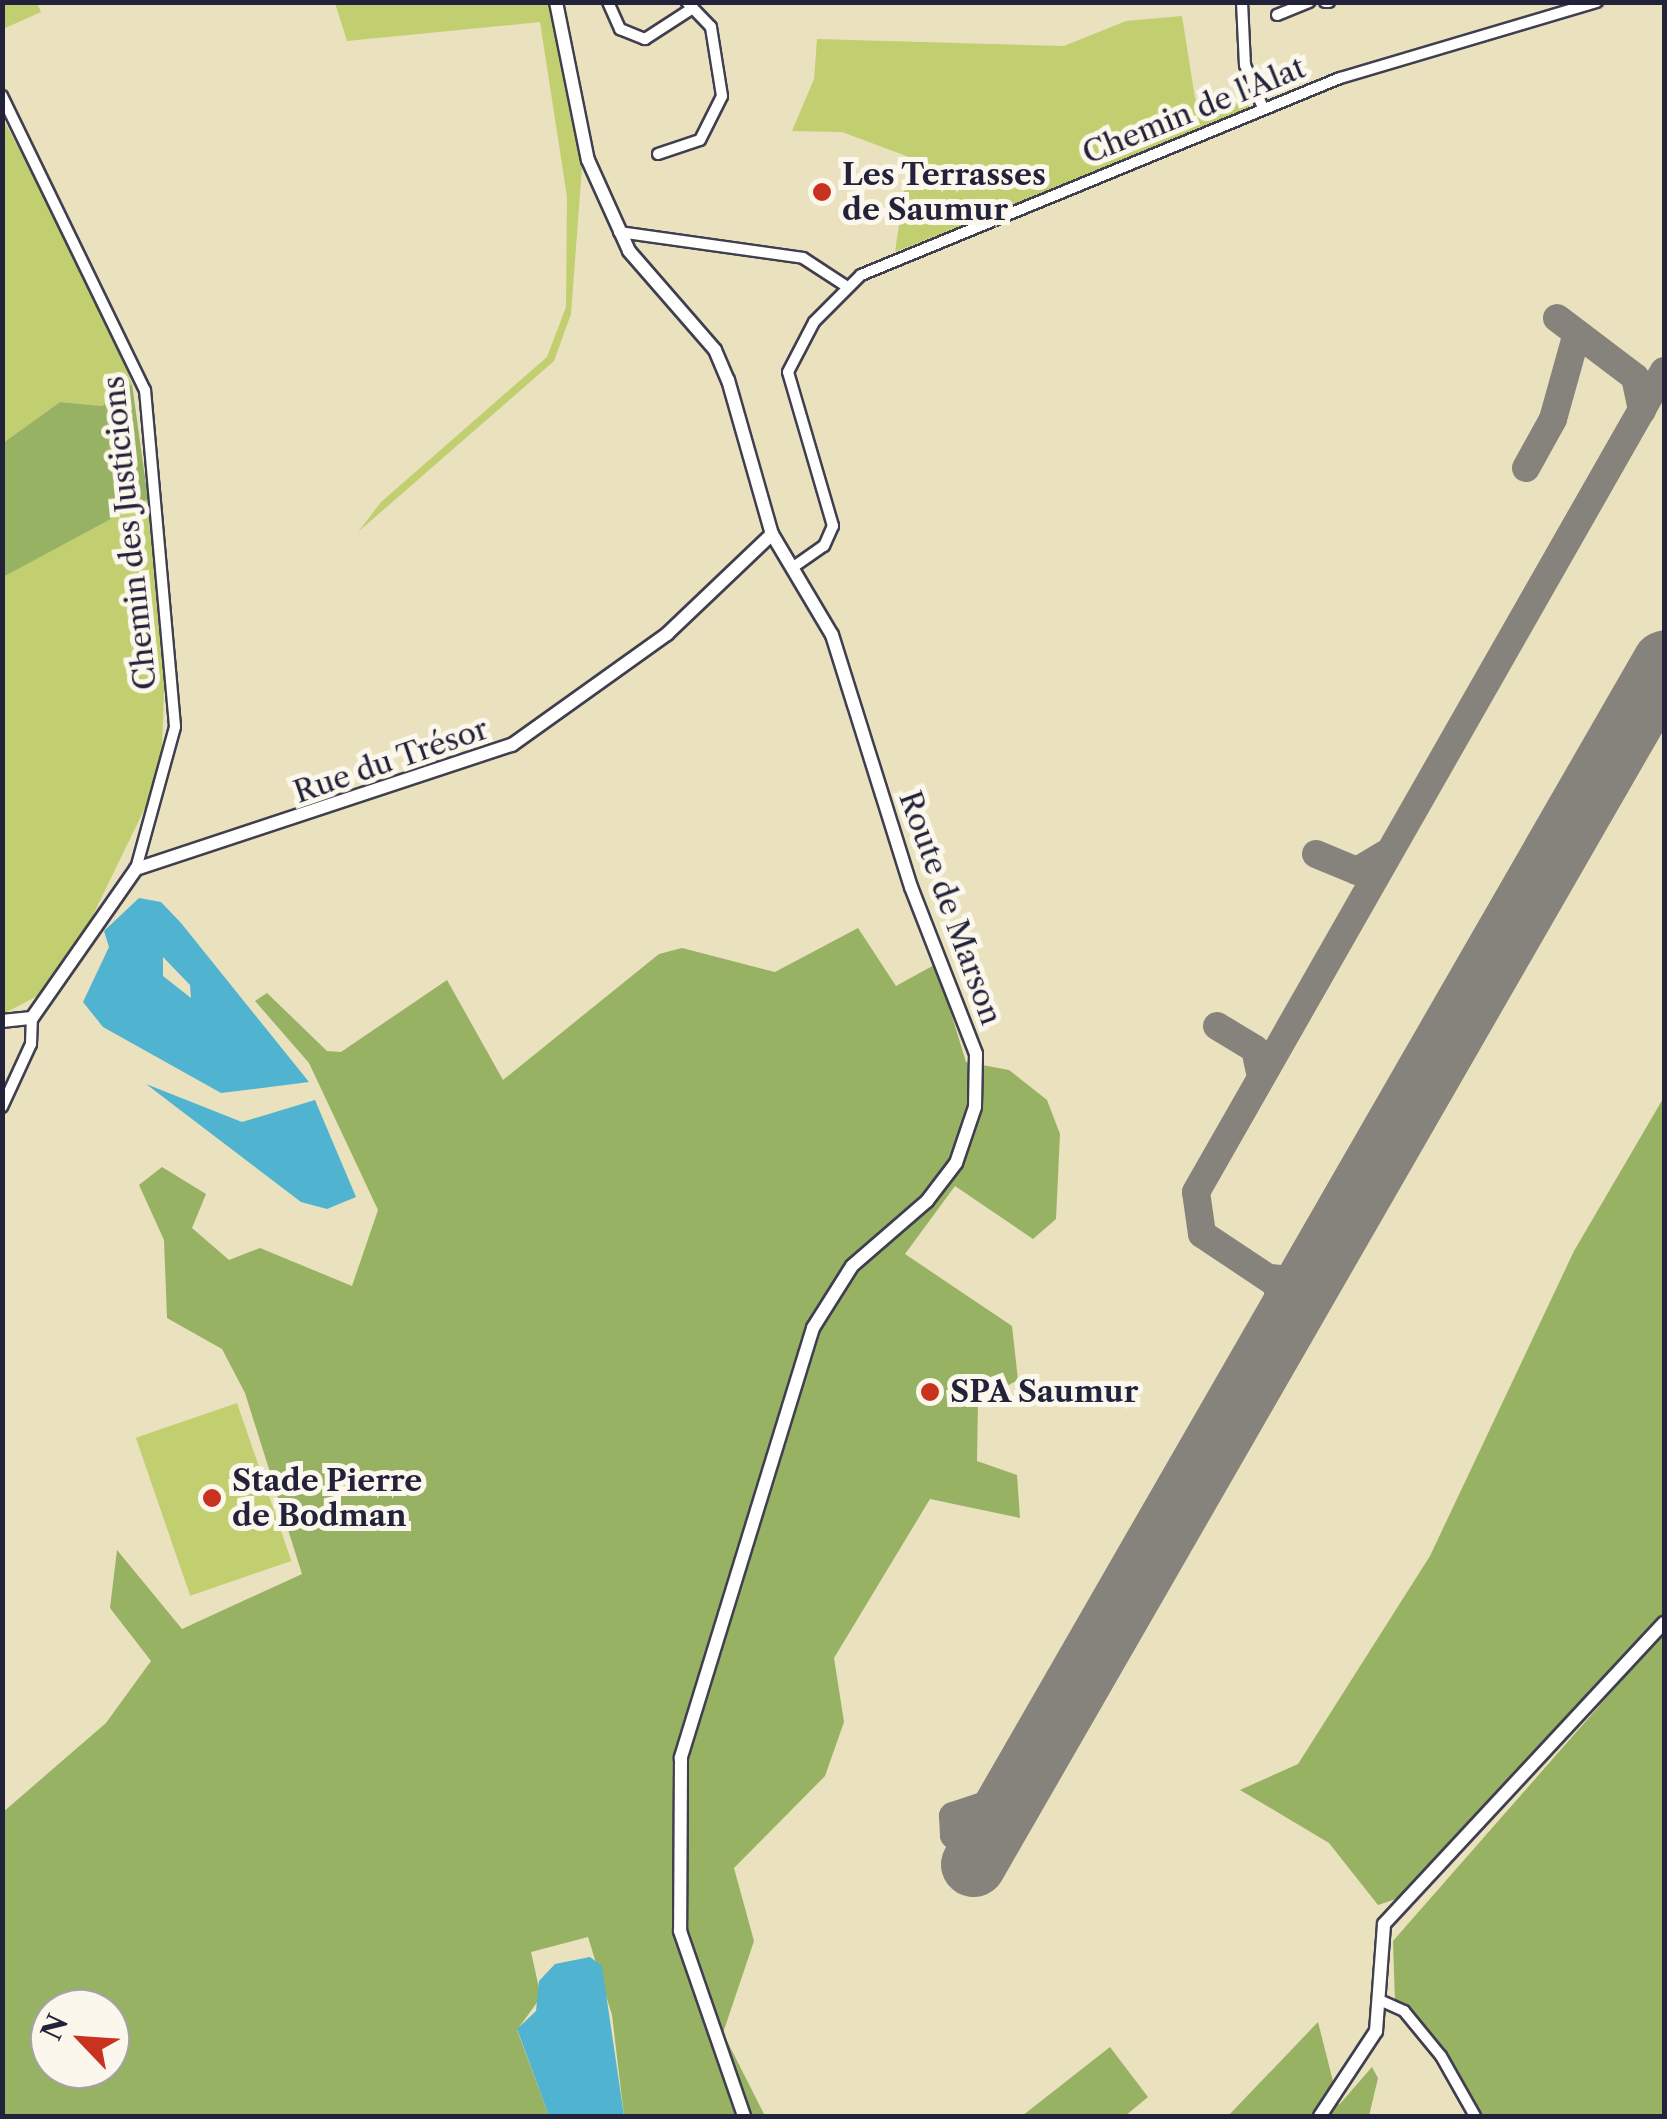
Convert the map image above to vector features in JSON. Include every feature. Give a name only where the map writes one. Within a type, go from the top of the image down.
[{"type":"street","name":"Route de Marson","points":[[556,2],[574,107],[619,232],[715,350],[772,534],[832,635],[911,887],[966,1016],[978,1087],[971,1128],[942,1184],[852,1266],[813,1328],[681,1758],[680,1931],[744,2116]]},
{"type":"street","points":[[608,2],[620,29],[645,38],[690,5],[711,28],[722,96],[700,140],[658,154]]},
{"type":"street","points":[[1242,2],[1245,65],[1262,108]]},
{"type":"street","points":[[1278,15],[1310,2]]},
{"type":"street","name":"Chemin de l'Alat","points":[[846,286],[1262,108],[1597,2]]},
{"type":"street","name":"Chemin des Justicions","points":[[2,96],[145,390],[175,728],[136,869]]},
{"type":"street","points":[[619,232],[803,258],[846,286],[788,372],[833,526],[824,546],[792,568]]},
{"type":"street","name":"Rue du Trésor","points":[[136,869],[512,745],[667,634],[772,534]]},
{"type":"street","points":[[2,1107],[31,1044],[32,1018],[136,869]]},
{"type":"street","points":[[2,1021],[32,1018]]},
{"type":"street","points":[[1320,2116],[1360,2068],[1384,2002],[1390,1914],[1664,1623]]},
{"type":"street","points":[[1384,2002],[1404,2011],[1441,2056],[1475,2116]]},
{"type":"green space","points":[[2,3],[37,3],[41,12],[3,29]]},
{"type":"green space","points":[[335,3],[549,3],[582,167],[571,314],[554,361],[358,532],[381,502],[547,357],[566,307],[567,197],[540,22],[347,41]]},
{"type":"green space","points":[[1182,16],[1195,98],[1211,112],[1244,97],[1251,110],[895,252],[909,157],[842,132],[792,131],[814,79],[817,39],[1064,46],[1126,21]]},
{"type":"green space","points":[[2,117],[101,303],[132,384],[102,406],[60,402],[3,443]]},
{"type":"green space","points":[[132,384],[148,499],[3,577],[3,443],[60,402],[102,406]]},
{"type":"green space","points":[[148,499],[165,665],[161,775],[76,950],[41,994],[3,1014],[2,577]]},
{"type":"green space","points":[[858,928],[896,986],[936,964],[966,1062],[1009,1070],[1047,1100],[1060,1134],[1056,1219],[1033,1239],[955,1186],[905,1254],[1012,1326],[1018,1380],[978,1401],[977,1461],[1017,1475],[1020,1518],[930,1499],[834,1658],[844,1722],[825,1776],[734,1868],[754,1941],[723,2033],[765,2116],[624,2116],[612,2015],[588,1937],[531,1952],[541,1997],[517,2030],[549,2116],[3,2116],[2,1813],[106,1723],[151,1661],[110,1608],[117,1550],[182,1629],[302,1574],[245,1393],[222,1349],[167,1318],[164,1240],[139,1185],[162,1167],[206,1194],[192,1228],[229,1260],[260,1248],[352,1286],[378,1210],[309,1063],[255,1001],[267,993],[327,1051],[341,1052],[447,980],[503,1080],[659,954],[682,948],[775,972]]},
{"type":"green space","points":[[1664,1097],[1664,1613],[1411,1894],[1378,1905],[1329,1843],[1240,1790],[1298,1764],[1430,1556],[1574,1251]]},
{"type":"green space","name":"Stade Pierre de Bodman","points":[[237,1403],[291,1561],[190,1596],[136,1438]]},
{"type":"green space","points":[[1664,1632],[1664,2116],[1470,2116],[1479,2111],[1395,2003],[1393,1941]]},
{"type":"green space","points":[[1318,2022],[1339,2105],[1372,2067],[1378,2078],[1369,2116],[1228,2116]]},
{"type":"green space","points":[[1110,2047],[1148,2097],[1125,2116],[1022,2116]]},
{"type":"water","points":[[139,898],[161,902],[309,1082],[221,1093],[103,1027],[83,1002],[109,947],[104,931]],"holes":[[[163,957],[190,985],[191,998],[163,976]]]},
{"type":"water","points":[[146,1084],[242,1122],[315,1100],[356,1197],[327,1209],[301,1202]]},
{"type":"water","points":[[590,1957],[602,1966],[624,2116],[549,2116],[517,2029],[536,2011],[539,1981],[555,1964]]},
{"type":"taxiway","points":[[1557,318],[1635,377],[1642,410]]},
{"type":"taxiway","points":[[1526,468],[1553,419],[1577,333]]},
{"type":"taxiway","points":[[1283,1323],[1277,1284],[1202,1234],[1196,1192],[1664,371]]},
{"type":"taxiway","points":[[1316,854],[1357,871],[1385,854]]},
{"type":"taxiway","points":[[1217,1026],[1255,1049],[1261,1077]]},
{"type":"taxiway","points":[[1270,1278],[1294,1280],[1318,1262]]},
{"type":"taxiway","points":[[980,1852],[954,1835],[953,1816],[1004,1799],[1024,1775]]},
{"type":"runway","points":[[973,1864],[1664,663]]},
{"type":"place","name":"Les Terrasses de Saumur","points":[[822,192]]},
{"type":"place","name":"SPA Saumur","points":[[930,1392]]},
{"type":"place","name":"Stade Pierre de Bodman","points":[[212,1498]]}]
